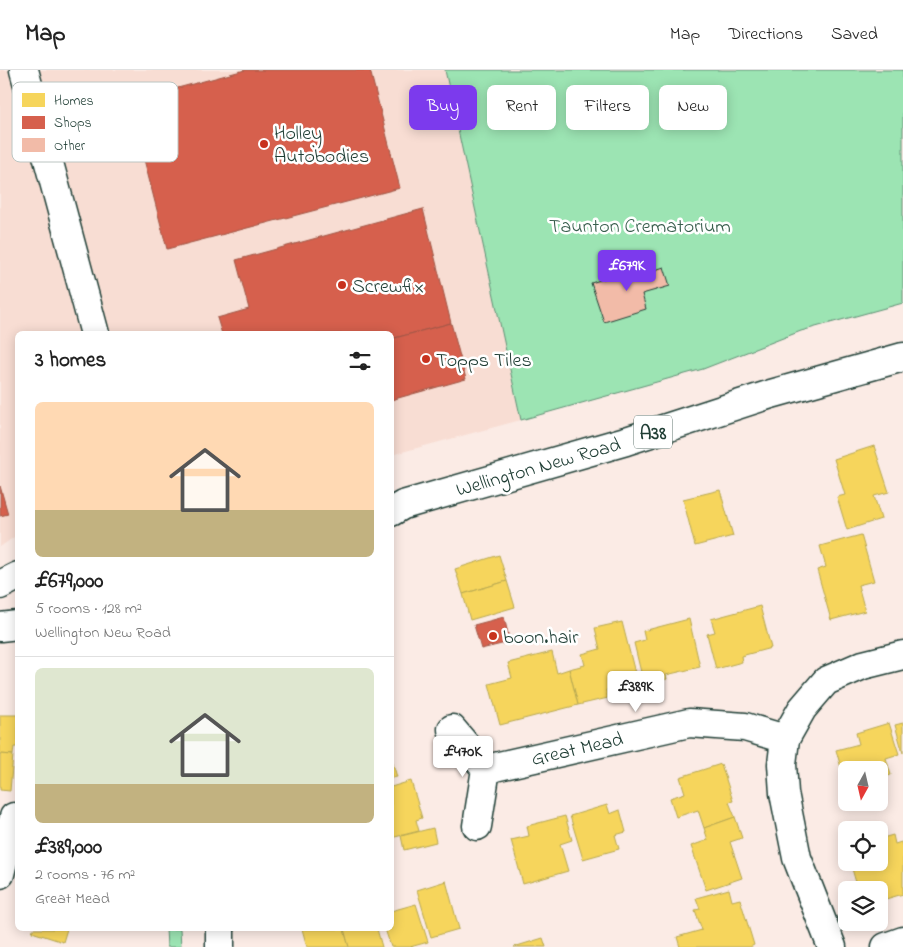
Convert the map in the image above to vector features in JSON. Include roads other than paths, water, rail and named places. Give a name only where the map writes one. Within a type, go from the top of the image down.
[{"type":"street","points":[[49,162],[94,331]]},
{"type":"street","name":"Wellington New Road","points":[[395,508],[626,441],[771,394],[903,357]]},
{"type":"street","points":[[0,585],[15,578]]},
{"type":"street","points":[[0,627],[15,625]]},
{"type":"street","points":[[832,947],[797,858],[784,793],[782,764],[785,739],[802,709],[826,681],[863,665],[903,655]]},
{"type":"street","name":"Great Mead","points":[[486,769],[689,723],[744,727],[785,739]]},
{"type":"street","points":[[452,729],[486,769],[477,826]]},
{"type":"street","points":[[1,863],[14,818]]},
{"type":"street","points":[[220,931],[220,947]]},
{"type":"street","points":[[886,947],[903,941]]},
{"type":"place","name":"Holley Autobodies","points":[[264,144]]},
{"type":"place","name":"Screwfix","points":[[342,285]]},
{"type":"place","name":"Topps Tiles","points":[[426,359]]},
{"type":"place","name":"boon.hair","points":[[493,636]]},
{"type":"park label","name":"Taunton Crematorium","points":[[640,225]]}]
